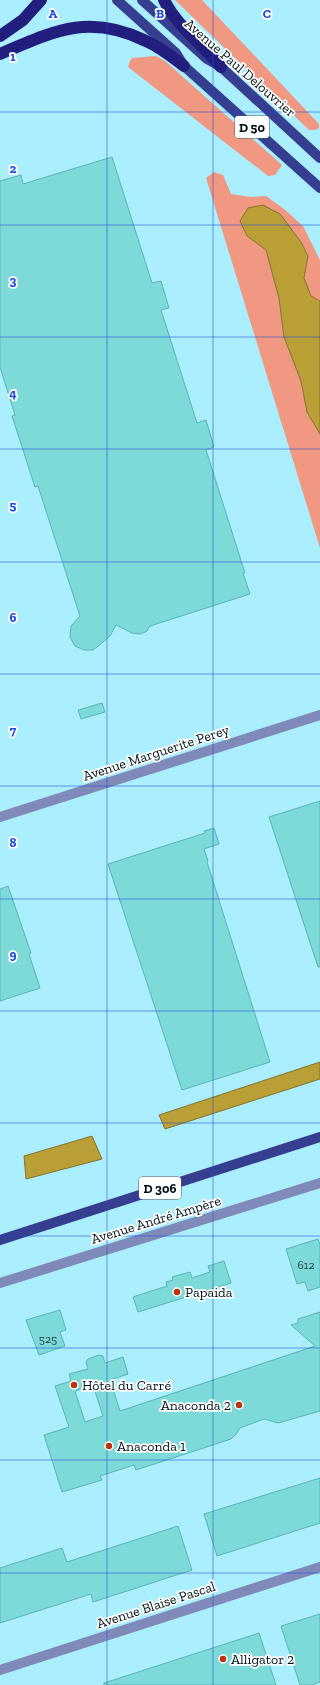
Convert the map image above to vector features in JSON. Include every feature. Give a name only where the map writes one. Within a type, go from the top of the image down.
[{"type":"highway","points":[[0,36],[23,20],[41,0]]},
{"type":"highway","points":[[164,0],[179,24],[210,54],[221,67]]},
{"type":"highway","points":[[0,54],[57,31],[85,26],[100,26],[114,28],[147,41],[184,66]]},
{"type":"main road","name":"D 50","points":[[117,0],[176,53],[184,66],[320,188]]},
{"type":"main road","name":"Avenue Paul Delouvrier","points":[[142,0],[207,59],[221,67],[320,158]]},
{"type":"main road","name":"D 306","points":[[0,1240],[320,1137]]},
{"type":"street","name":"Avenue Marguerite Perey","points":[[0,817],[320,715]]},
{"type":"street","name":"Avenue André Ampère","points":[[0,1283],[320,1183]]},
{"type":"street","name":"Avenue Blaise Pascal","points":[[0,1670],[320,1567]]},
{"type":"shaded area","points":[[175,0],[202,0],[319,124],[319,128],[309,130]]},
{"type":"shaded area","points":[[156,56],[165,61],[282,165],[275,175],[268,176],[128,67],[132,58]]},
{"type":"shaded area","points":[[214,172],[223,175],[231,194],[250,197],[266,196],[284,209],[303,226],[320,260],[320,301],[311,296],[304,278],[308,256],[301,242],[247,236],[266,250],[279,298],[284,337],[301,381],[307,412],[320,434],[320,548],[206,178]]},
{"type":"shaded area","points":[[263,205],[280,214],[301,242],[308,256],[304,278],[311,296],[320,301],[320,434],[307,412],[301,381],[284,337],[279,298],[266,250],[247,236],[240,221],[248,208]]},
{"type":"shaded area","points":[[320,1062],[320,1079],[165,1129],[159,1115]]},
{"type":"shaded area","points":[[92,1136],[102,1159],[26,1179],[24,1156]]},
{"type":"building","points":[[112,157],[152,283],[161,281],[169,308],[161,310],[197,423],[206,420],[214,447],[206,450],[245,573],[243,573],[250,594],[150,626],[147,631],[141,634],[132,633],[116,625],[110,636],[97,647],[93,650],[84,650],[75,646],[70,637],[71,626],[80,616],[38,486],[35,487],[12,416],[15,415],[0,367],[0,181],[21,175],[23,184]]},
{"type":"building","points":[[102,703],[105,712],[81,719],[78,710]]},
{"type":"building","points":[[320,801],[320,967],[318,967],[269,817]]},
{"type":"building","points":[[214,828],[219,844],[204,849],[207,862],[270,1062],[182,1090],[108,864],[205,833],[204,831]]},
{"type":"building","points":[[8,886],[31,953],[29,954],[40,988],[0,1001],[0,889]]},
{"type":"building","points":[[318,1239],[320,1244],[320,1287],[308,1291],[305,1282],[297,1284],[286,1249]]},
{"type":"building","name":"Papaida","points":[[224,1261],[231,1283],[138,1312],[133,1297],[167,1286],[166,1282],[173,1280],[172,1277],[190,1272],[192,1278],[210,1272],[208,1266]]},
{"type":"building","points":[[60,1310],[66,1330],[60,1332],[65,1346],[39,1355],[26,1320]]},
{"type":"building","points":[[320,1312],[320,1411],[278,1423],[264,1419],[240,1428],[231,1439],[136,1470],[134,1465],[100,1476],[102,1480],[62,1492],[44,1435],[69,1427],[55,1386],[71,1381],[69,1374],[88,1369],[86,1362],[88,1359],[99,1355],[103,1356],[105,1363],[123,1357],[128,1374],[110,1380],[120,1411],[315,1346],[291,1325],[298,1323],[298,1319]],"holes":[[[93,1385],[103,1416],[85,1422],[75,1391]]]},
{"type":"building","points":[[320,1478],[320,1523],[217,1556],[204,1514]]},
{"type":"building","points":[[178,1526],[192,1570],[93,1602],[91,1594],[0,1623],[0,1568],[62,1548],[67,1562]]},
{"type":"building","points":[[320,1614],[320,1682],[312,1685],[300,1685],[281,1626]]},
{"type":"building","name":"Alligator 2","points":[[259,1633],[276,1685],[104,1685],[104,1683]]},
{"type":"place","name":"Papaida","points":[[177,1292]]},
{"type":"place","name":"Hôtel du Carré","points":[[74,1385]]},
{"type":"place","name":"Anaconda 2","points":[[239,1405]]},
{"type":"place","name":"Anaconda 1","points":[[109,1446]]},
{"type":"place","name":"Alligator 2","points":[[223,1659]]}]
